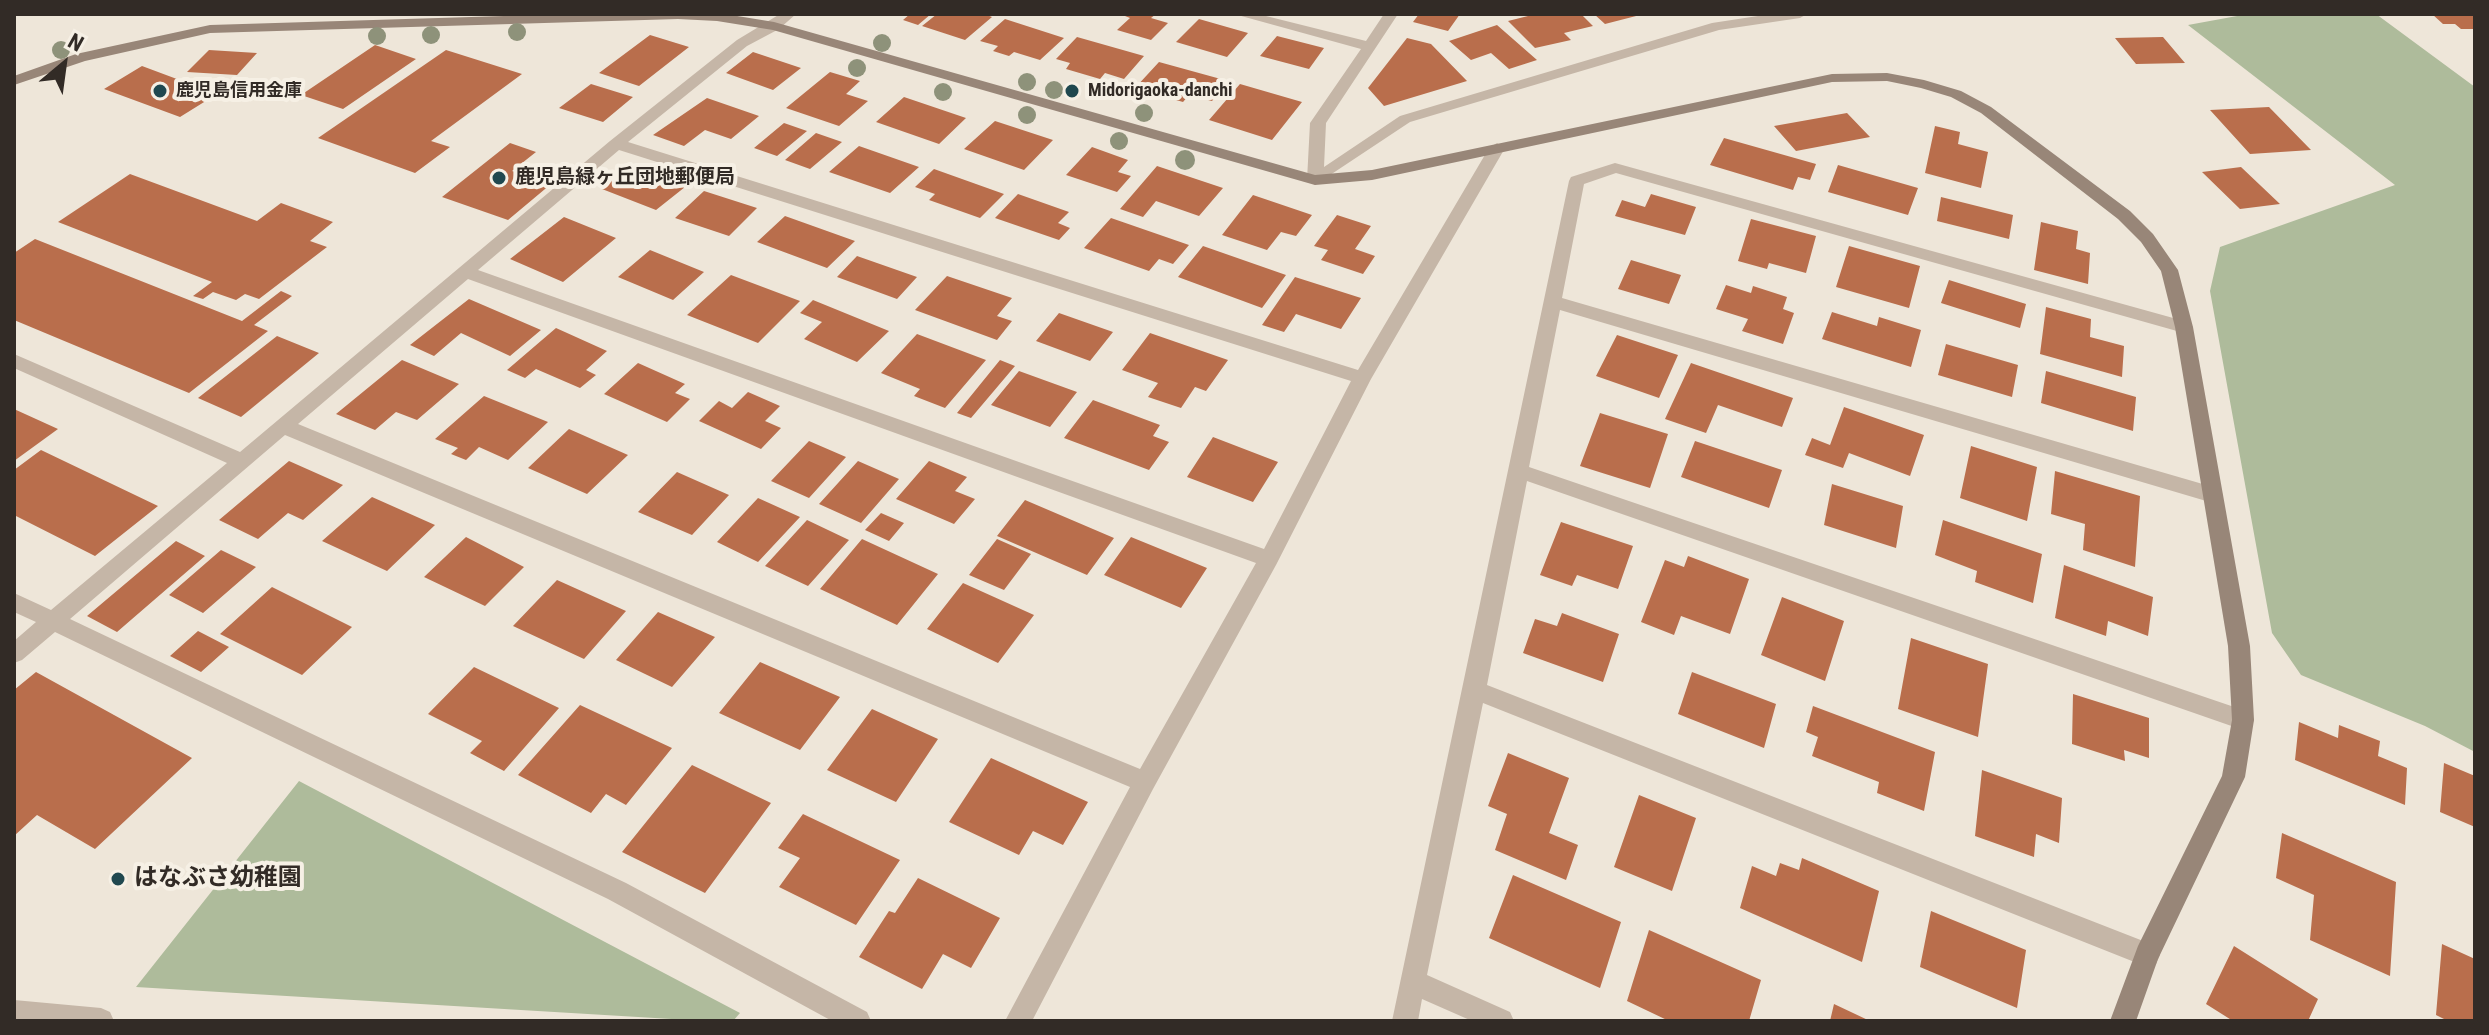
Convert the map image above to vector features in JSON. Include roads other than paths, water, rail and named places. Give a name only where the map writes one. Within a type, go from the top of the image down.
[{"type":"street","points":[[1241,14],[1368,46]]},
{"type":"street","points":[[1315,180],[1318,123],[1391,14]]},
{"type":"street","points":[[1315,180],[1405,119],[1717,26],[1800,14]]},
{"type":"street","points":[[14,81],[81,57],[210,29],[678,15],[781,20],[1315,180],[1372,175],[1832,78],[1861,75],[1924,84],[1956,94],[1986,110],[2124,215],[2147,238],[2169,270],[2184,327],[2239,646],[2243,720],[2233,777],[2147,955],[2123,1021]]},
{"type":"street","points":[[14,654],[616,144],[742,43],[781,20]]},
{"type":"street","points":[[616,144],[1362,378]]},
{"type":"street","points":[[1018,1021],[1145,782],[1269,559],[1362,378],[1497,148]]},
{"type":"street","points":[[1405,1021],[1577,181],[1615,168],[2184,327]]},
{"type":"street","points":[[466,272],[1269,559]]},
{"type":"street","points":[[1554,302],[2213,495]]},
{"type":"street","points":[[14,361],[242,461]]},
{"type":"street","points":[[283,426],[1145,782]]},
{"type":"street","points":[[1519,471],[2243,720]]},
{"type":"street","points":[[14,602],[617,891],[858,1021]]},
{"type":"street","points":[[1475,690],[2147,955]]},
{"type":"street","points":[[1412,981],[1501,1021]]},
{"type":"street","points":[[14,1013],[101,1021]]},
{"type":"place","name":"鹿児島信用金庫","points":[[160,91]]},
{"type":"place","name":"Midorigaoka-danchi","points":[[1072,91]]},
{"type":"place","name":"鹿児島緑ヶ丘団地郵便局","points":[[499,178]]},
{"type":"place","name":"はなぶさ幼稚園","points":[[118,879]]}]
